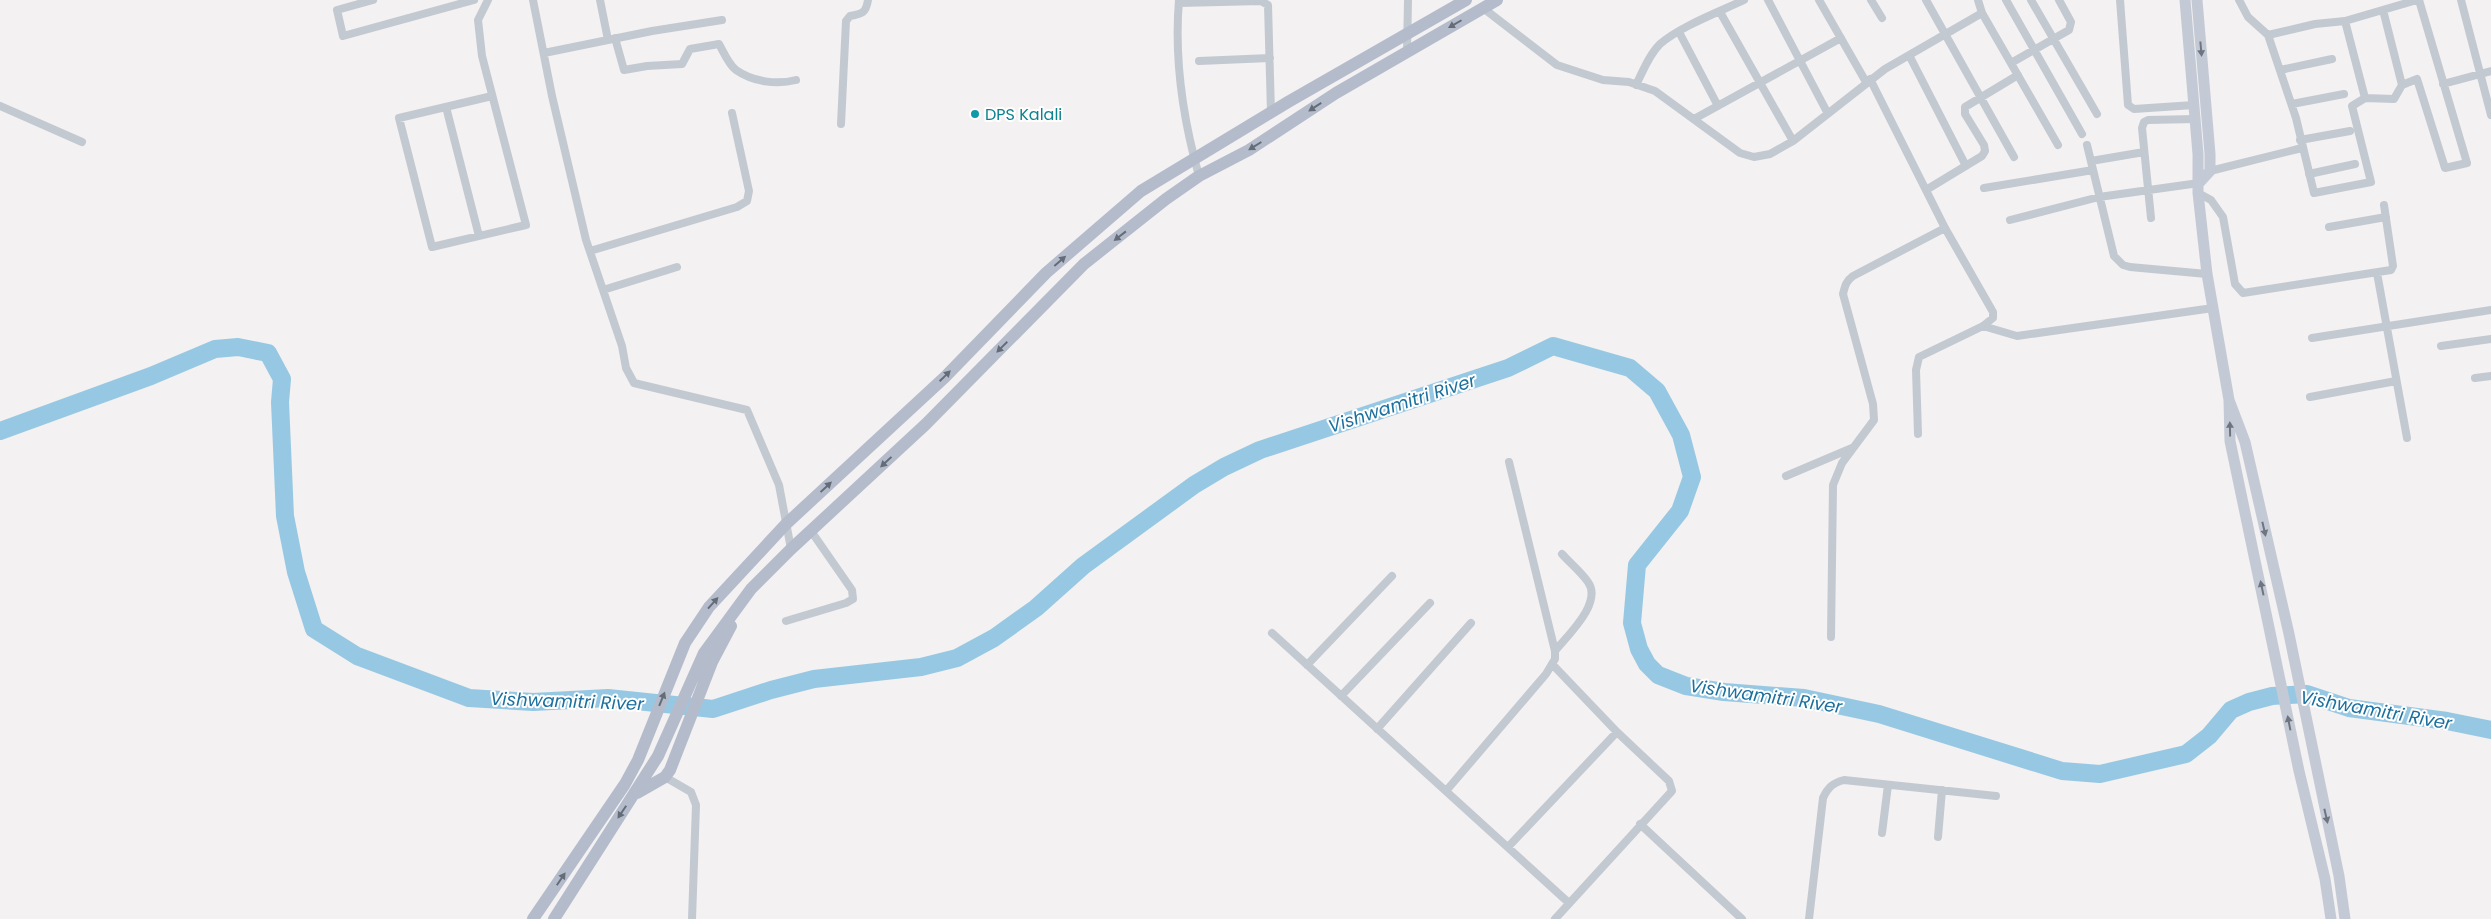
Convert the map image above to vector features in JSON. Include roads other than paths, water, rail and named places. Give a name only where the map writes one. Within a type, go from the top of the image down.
[{"type":"main road","points":[[533,919],[624,784],[638,760],[692,630],[709,607],[786,524],[945,377],[1046,274],[1142,192],[1271,113],[1466,0]]},
{"type":"main road","points":[[554,919],[658,756],[708,658],[751,589],[791,549],[926,424],[1084,264],[1199,176],[1249,150],[1336,93],[1498,0]]},
{"type":"main road","points":[[633,795],[665,777],[673,765],[708,658]]},
{"type":"street","points":[[373,0],[337,10],[343,36],[474,0]]},
{"type":"street","points":[[488,0],[478,20],[482,56],[526,225],[432,247],[399,118],[492,96]]},
{"type":"street","points":[[533,0],[590,251],[622,346],[626,368],[634,383],[747,410],[779,484],[791,549]]},
{"type":"street","points":[[600,0],[611,39],[624,70],[647,66],[682,64],[690,49],[719,44],[734,69],[752,78],[780,84],[796,80]]},
{"type":"street","points":[[841,124],[846,20],[850,16],[863,14],[866,11],[868,0]]},
{"type":"street","points":[[1407,52],[1408,0]]},
{"type":"street","points":[[1636,84],[1660,44],[1679,32],[1744,0]]},
{"type":"street","points":[[1768,0],[1827,112]]},
{"type":"street","points":[[1819,0],[1868,80],[1945,228],[1993,312],[1993,318],[1983,326],[1919,356],[1916,370],[1918,434]]},
{"type":"street","points":[[1871,0],[1882,18]]},
{"type":"street","points":[[1926,0],[2014,157]]},
{"type":"street","points":[[1978,0],[1982,13],[2058,145]]},
{"type":"street","points":[[2006,0],[2082,134]]},
{"type":"street","points":[[2031,0],[2097,114]]},
{"type":"street","points":[[2011,63],[2069,30],[2071,26],[2059,0]]},
{"type":"street","points":[[2120,0],[2128,105],[2134,109],[2194,104]]},
{"type":"street","points":[[2184,0],[2207,274],[2229,400],[2230,441],[2299,771],[2325,879],[2331,919]]},
{"type":"street","points":[[2197,0],[2210,171],[2199,188]]},
{"type":"street","points":[[2239,0],[2248,17],[2268,35],[2292,104],[2314,193],[2371,182],[2352,106],[2365,98],[2394,98],[2402,85],[2417,79],[2445,168],[2466,163],[2418,0],[2345,21],[2315,24],[2268,35]]},
{"type":"street","points":[[2462,0],[2491,115]]},
{"type":"street","points":[[1199,176],[1187,131],[1181,80],[1177,20],[1179,1],[1266,3],[1270,11],[1271,113]]},
{"type":"street","points":[[1483,8],[1557,65],[1603,80],[1636,84],[1654,90],[1740,153],[1754,157],[1770,154],[1793,141],[1868,80],[1982,13]]},
{"type":"street","points":[[2383,10],[2402,85]]},
{"type":"street","points":[[1720,12],[1793,141]]},
{"type":"street","points":[[544,53],[611,39],[722,20]]},
{"type":"street","points":[[2345,21],[2365,98]]},
{"type":"street","points":[[1679,32],[1718,106]]},
{"type":"street","points":[[1694,119],[1841,38]]},
{"type":"street","points":[[1908,55],[1966,166]]},
{"type":"street","points":[[1199,61],[1270,58]]},
{"type":"street","points":[[2280,70],[2332,59]]},
{"type":"street","points":[[2443,84],[2491,71]]},
{"type":"street","points":[[1926,190],[1982,156],[1985,151],[1964,110],[1981,97],[2018,75]]},
{"type":"street","points":[[2292,104],[2344,94]]},
{"type":"street","points":[[0,106],[82,142]]},
{"type":"street","points":[[446,107],[479,236]]},
{"type":"street","points":[[590,251],[738,207],[747,201],[749,191],[732,113]]},
{"type":"street","points":[[2151,218],[2142,128],[2144,122],[2148,120],[2195,119]]},
{"type":"street","points":[[2210,171],[2350,131]]},
{"type":"street","points":[[2087,145],[2114,256],[2122,265],[2207,274]]},
{"type":"street","points":[[2091,161],[2144,152]]},
{"type":"street","points":[[2309,174],[2355,164]]},
{"type":"street","points":[[1984,188],[2093,170]]},
{"type":"street","points":[[2010,220],[2099,198],[2147,191],[2199,188],[2211,200],[2222,217],[2235,284],[2243,293],[2391,270],[2393,266],[2384,205]]},
{"type":"street","points":[[2329,227],[2386,217]]},
{"type":"street","points":[[1832,637],[1833,485],[1837,472],[1874,420],[1874,412],[1843,294],[1846,281],[1945,228]]},
{"type":"street","points":[[603,290],[677,267]]},
{"type":"street","points":[[2377,273],[2407,438]]},
{"type":"street","points":[[1983,326],[2017,336],[2213,308]]},
{"type":"street","points":[[2312,338],[2491,310]]},
{"type":"street","points":[[2441,346],[2491,339]]},
{"type":"street","points":[[2476,378],[2491,376]]},
{"type":"street","points":[[2310,397],[2396,381]]},
{"type":"street","points":[[2229,400],[2244,442],[2288,634],[2340,876],[2346,919]]},
{"type":"street","points":[[1786,476],[1854,447]]},
{"type":"street","points":[[1509,462],[1555,651]]},
{"type":"street","points":[[786,621],[846,604],[852,599],[852,590],[811,530]]},
{"type":"street","points":[[1446,791],[1552,664],[1555,651],[1589,609],[1590,584],[1562,554]]},
{"type":"street","points":[[1307,665],[1392,576]]},
{"type":"street","points":[[1342,696],[1430,603]]},
{"type":"street","points":[[1377,729],[1471,623]]},
{"type":"street","points":[[1272,633],[1570,904]]},
{"type":"street","points":[[1552,664],[1617,732],[1669,781],[1672,791],[1640,824],[1556,919]]},
{"type":"street","points":[[1508,847],[1617,732]]},
{"type":"street","points":[[665,777],[691,792],[696,805],[692,919]]},
{"type":"street","points":[[1809,919],[1823,798],[1827,788],[1844,780],[1996,796]]},
{"type":"street","points":[[1882,833],[1888,785]]},
{"type":"street","points":[[1938,837],[1942,790]]},
{"type":"street","points":[[1640,824],[1742,919]]},
{"type":"waterway","name":"Vishwamitri River","points":[[0,431],[151,376],[215,349],[238,347],[268,353],[282,379],[280,402],[285,516],[296,572],[314,629],[357,656],[469,698],[533,702],[608,698],[713,709],[771,690],[814,679],[921,667],[957,658],[994,638],[1036,608],[1083,566],[1194,485],[1224,467],[1260,450],[1508,368],[1553,346],[1630,368],[1657,391],[1681,435],[1692,477],[1680,511],[1637,565],[1632,623],[1639,649],[1647,664],[1658,675],[1686,686],[1724,692],[1804,698],[1879,714],[2062,771],[2100,774],[2186,754],[2209,736],[2231,710],[2249,702],[2272,696],[2307,694],[2349,708],[2447,721],[2491,730]]},
{"type":"place","name":"DPS Kalali","points":[[975,114]]}]
